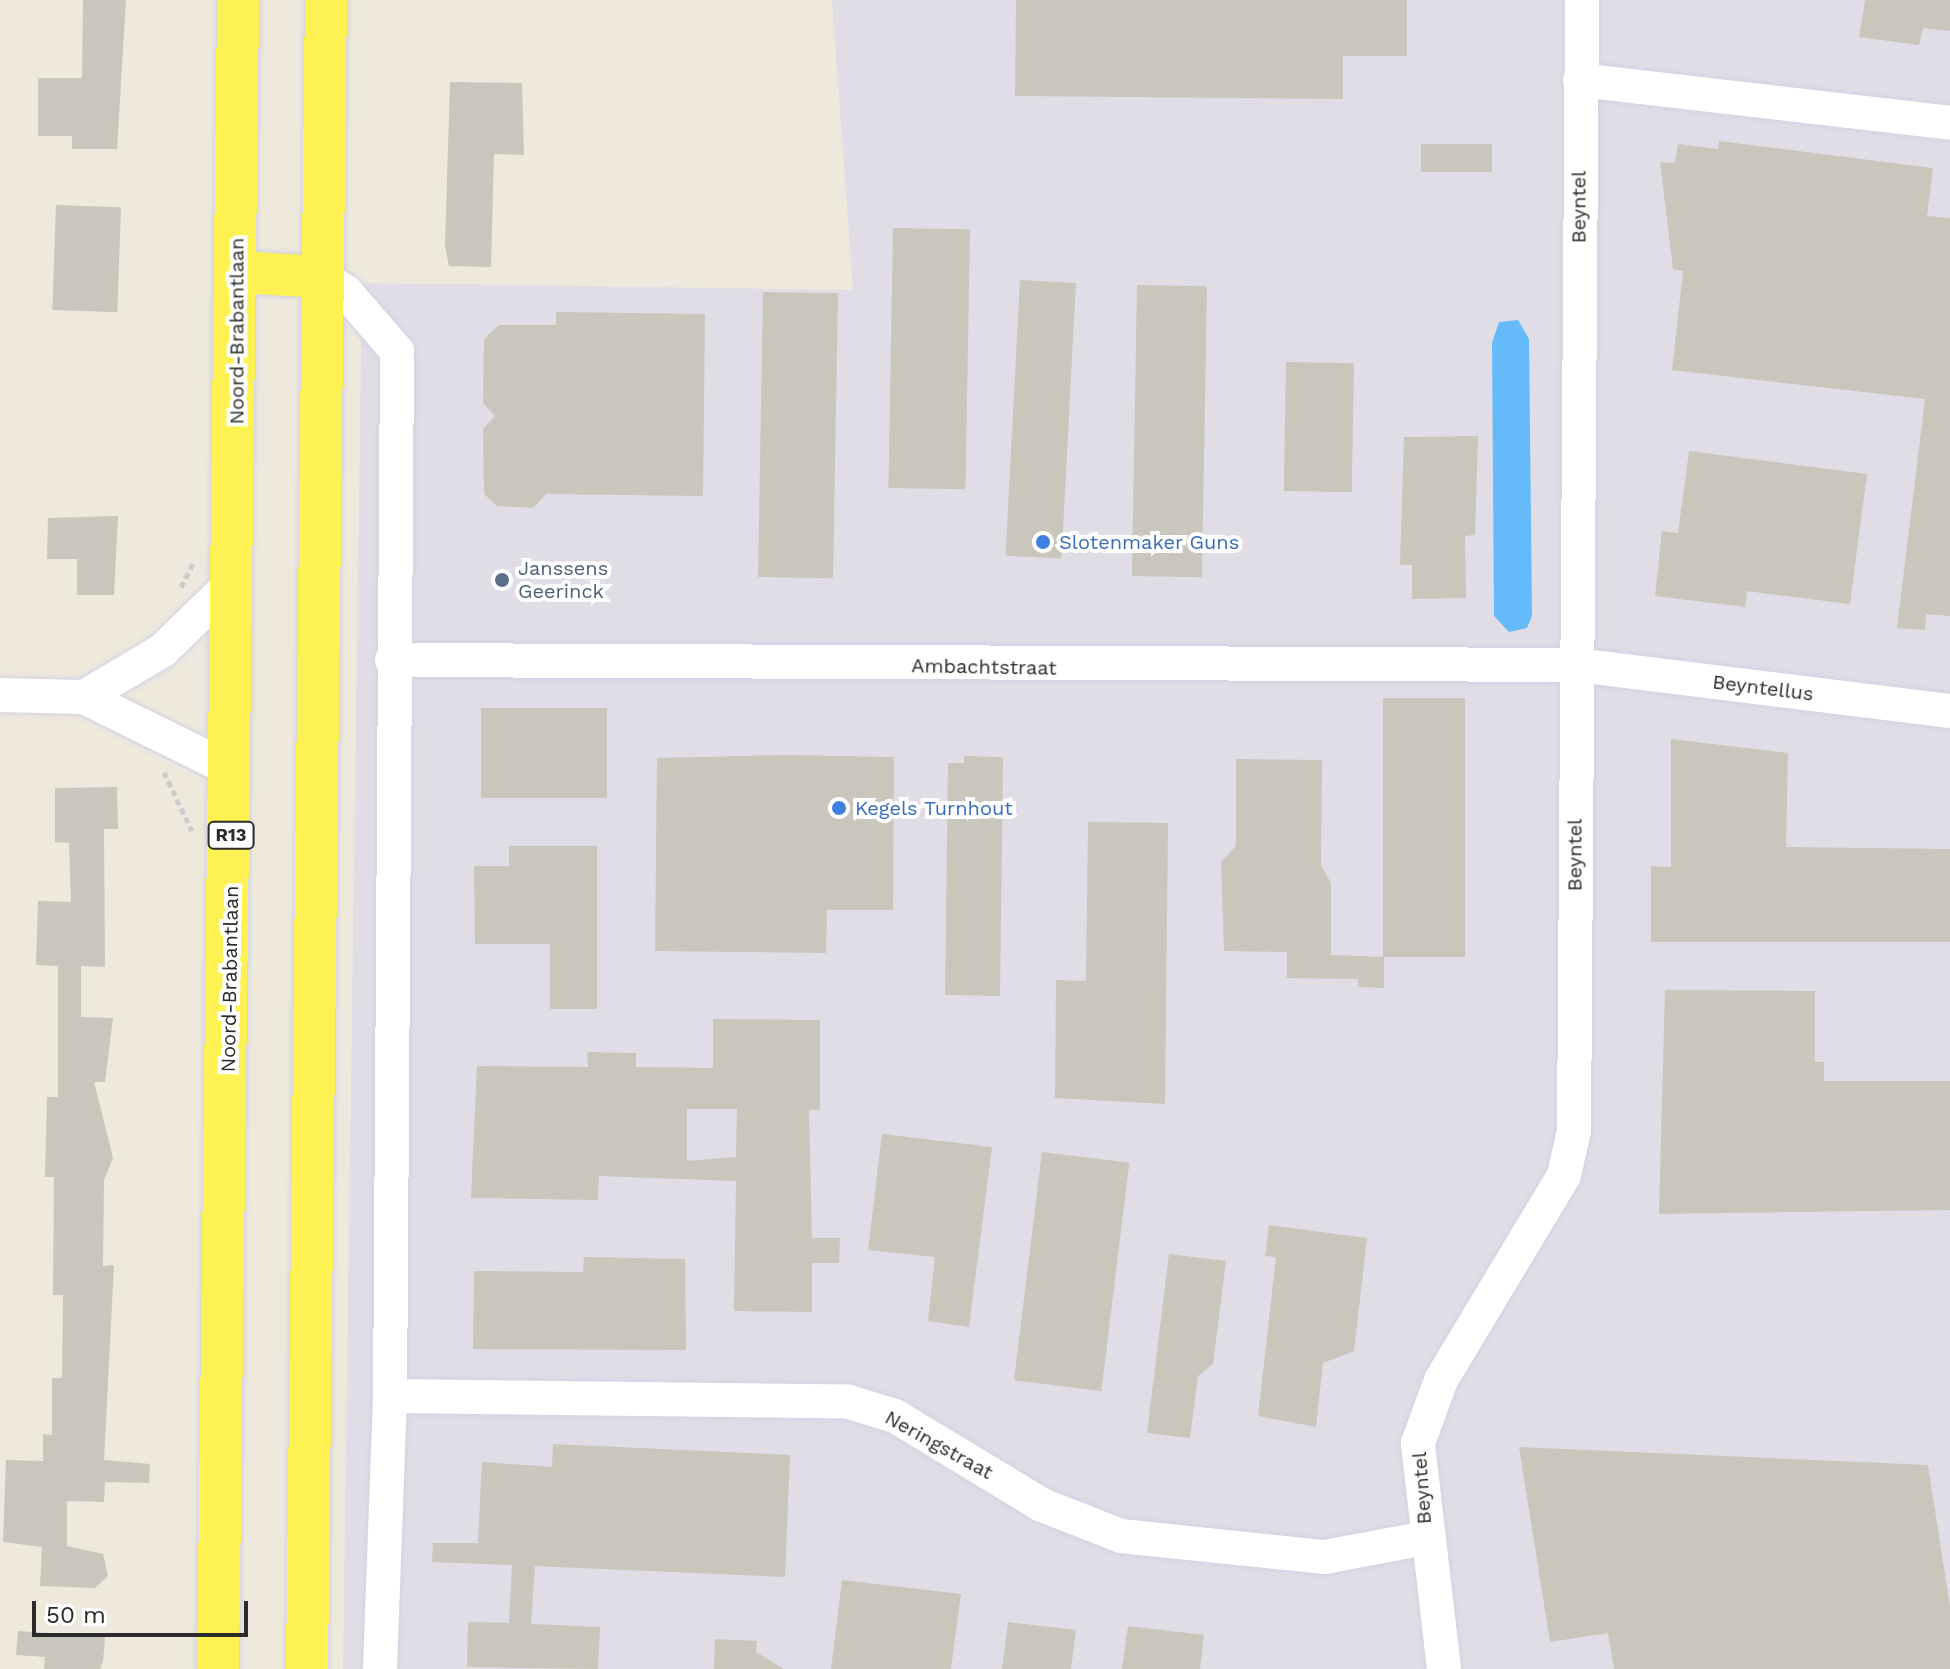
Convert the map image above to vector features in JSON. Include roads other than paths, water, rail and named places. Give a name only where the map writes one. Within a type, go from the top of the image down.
[{"type":"main road","name":"Noord-Brabantlaan","points":[[218,1669],[235,580],[238,0]]},
{"type":"main road","points":[[307,1669],[326,0]]},
{"type":"main road","points":[[238,272],[322,277]]},
{"type":"street","name":"Beyntel","points":[[1444,1669],[1426,1538],[1418,1443],[1441,1380],[1564,1175],[1574,1131],[1582,0]]},
{"type":"street","points":[[1580,80],[1950,123]]},
{"type":"street","points":[[322,277],[346,292],[397,351],[392,660],[390,1396],[380,1669]]},
{"type":"street","points":[[84,697],[163,650],[235,580]]},
{"type":"street","name":"Ambachtstraat","points":[[392,660],[1576,665]]},
{"type":"street","name":"Beyntellus","points":[[1576,665],[1950,711]]},
{"type":"street","points":[[0,695],[84,697],[232,770]]},
{"type":"street","name":"Neringstraat","points":[[390,1396],[849,1402],[895,1416],[1042,1505],[1121,1536],[1325,1557],[1426,1538]]},
{"type":"water","points":[[1518,320],[1529,339],[1532,616],[1527,628],[1509,632],[1494,616],[1492,343],[1499,322]]},
{"type":"place","name":"Slotenmaker Guns","points":[[1043,542]]},
{"type":"place","name":"Janssens Geerinck","points":[[502,580]]},
{"type":"place","name":"Kegels Turnhout","points":[[839,808]]}]
